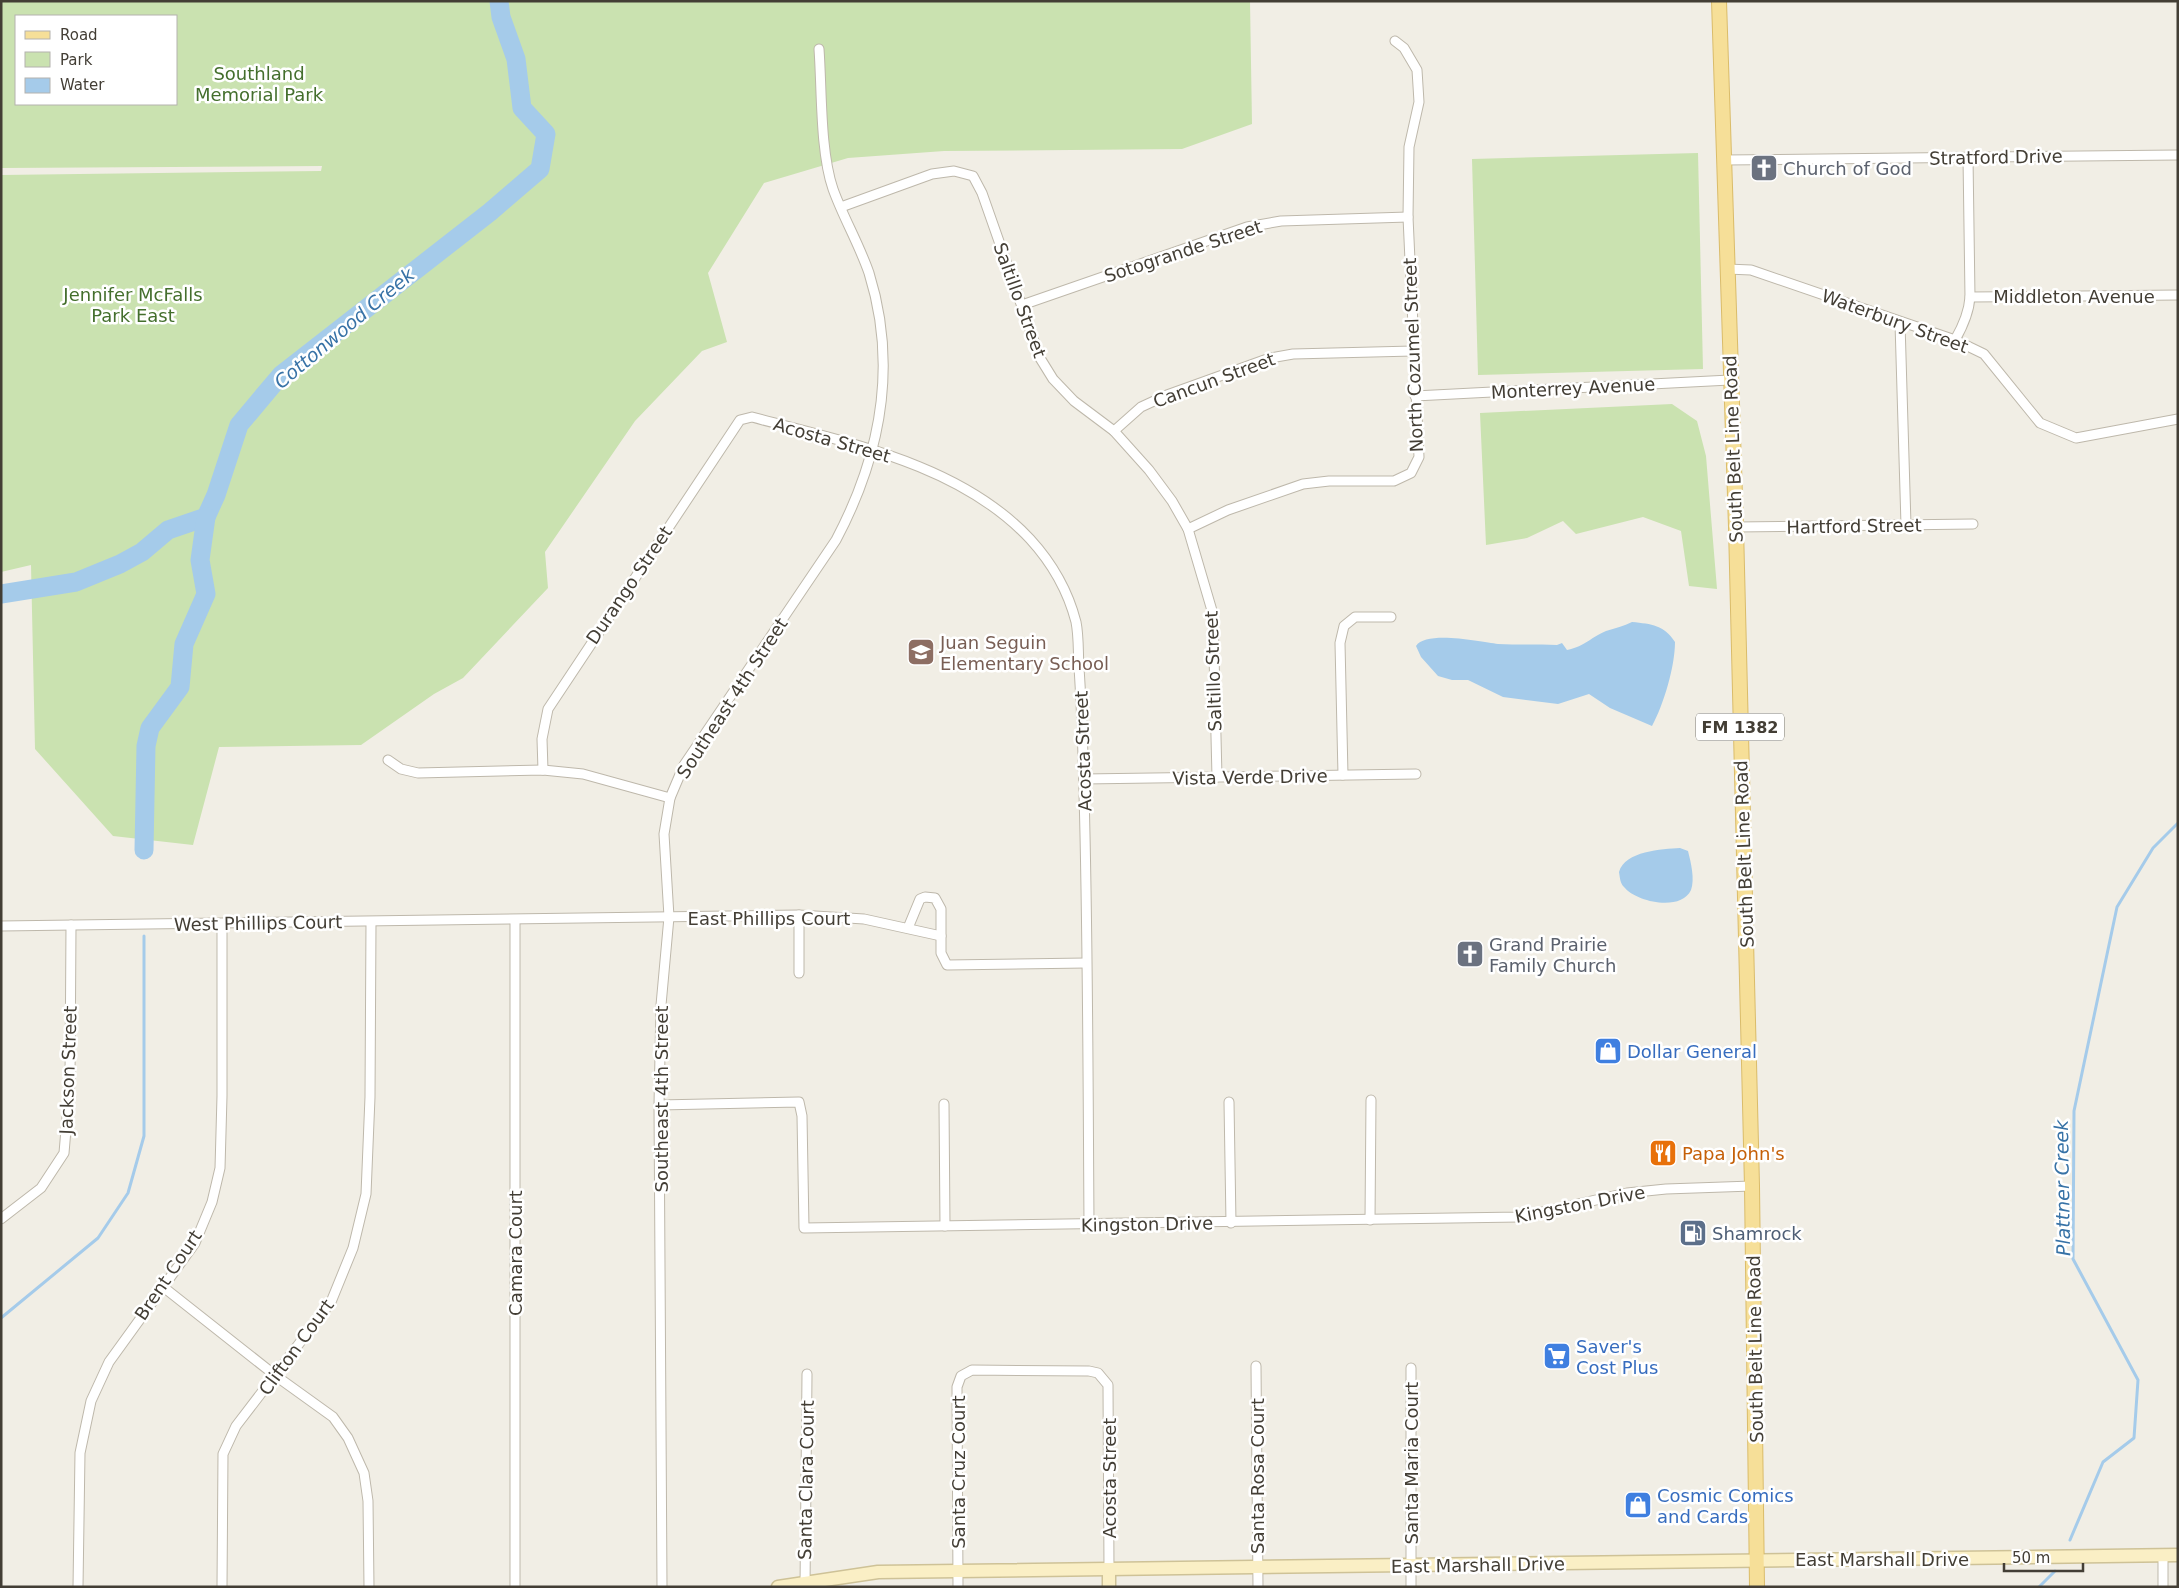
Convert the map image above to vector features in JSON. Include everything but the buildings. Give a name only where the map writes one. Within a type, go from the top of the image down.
[{"type":"main road","name":"South Belt Line Road","points":[[1719,1],[1736,527],[1752,1186],[1757,1587]]},
{"type":"main road","name":"East Marshall Drive","points":[[778,1587],[805,1585],[878,1572],[1411,1566],[1756,1559],[2178,1555]]},
{"type":"main road","name":"Acosta Street","points":[[1109,1570],[1109,1587]]},
{"type":"street","name":"North Cozumel Street","points":[[1188,529],[1228,510],[1303,484],[1329,481],[1394,481],[1411,473],[1419,457],[1408,217],[1408,148],[1419,102],[1417,70],[1404,48],[1395,41]]},
{"type":"street","name":"Southeast 4th Street","points":[[662,1587],[659,1105],[661,1005],[670,918],[664,834],[670,798],[684,765],[836,540],[854,505],[873,450],[880,410],[884,360],[880,317],[868,272],[833,188],[826,155],[819,49]]},
{"type":"street","name":"Stratford Drive","points":[[1724,160],[2178,155]]},
{"type":"street","points":[[1955,340],[1964,326],[1969,310],[1970,296],[1968,157]]},
{"type":"street","name":"Saltillo Street","points":[[841,207],[932,174],[954,171],[973,176],[982,193],[1040,358],[1053,379],[1074,400],[1114,431],[1149,470],[1172,501],[1188,529],[1213,614],[1216,778]]},
{"type":"street","name":"Sotogrande Street","points":[[1022,305],[1247,227],[1281,221],[1408,217]]},
{"type":"street","name":"Waterbury Street","points":[[1727,269],[1751,270],[1955,340],[1984,354],[2040,423],[2076,438],[2178,419]]},
{"type":"street","name":"Middleton Avenue","points":[[1970,296],[2178,295]]},
{"type":"street","points":[[1900,322],[1906,525]]},
{"type":"street","name":"Cancun Street","points":[[1114,431],[1141,407],[1167,395],[1270,358],[1293,354],[1413,351]]},
{"type":"street","name":"Monterrey Avenue","points":[[1415,396],[1730,380]]},
{"type":"street","name":"Acosta Street","points":[[752,416],[873,450],[951,482],[998,509],[1031,540],[1061,579],[1076,624],[1081,697],[1084,780],[1089,1224]]},
{"type":"street","name":"Durango Street","points":[[543,770],[542,739],[548,708],[740,420],[752,416]]},
{"type":"street","name":"Hartford Street","points":[[1736,527],[1973,524]]},
{"type":"street","points":[[1343,776],[1340,643],[1344,626],[1356,617],[1391,617]]},
{"type":"street","points":[[388,760],[401,769],[418,773],[543,770],[584,774],[670,798]]},
{"type":"street","name":"Vista Verde Drive","points":[[1084,780],[1416,774]]},
{"type":"street","points":[[908,928],[920,899],[930,897],[935,898],[941,908],[942,953],[947,965],[1086,962]]},
{"type":"street","points":[[798,973],[799,915]]},
{"type":"street","name":"East Phillips Court","points":[[515,920],[799,915],[864,919],[941,936]]},
{"type":"street","name":"West Phillips Court","points":[[1,926],[515,920]]},
{"type":"street","name":"Camara Court","points":[[515,920],[515,1587]]},
{"type":"street","name":"Clifton Court","points":[[222,1587],[223,1454],[236,1426],[331,1302],[354,1248],[366,1194],[370,1097],[371,922]]},
{"type":"street","name":"Brent Court","points":[[78,1587],[80,1453],[91,1401],[109,1362],[195,1242],[212,1202],[220,1168],[222,924]]},
{"type":"street","name":"Jackson Street","points":[[1,1219],[41,1188],[64,1153],[70,1082],[71,925]]},
{"type":"street","points":[[1370,1220],[1371,1100]]},
{"type":"street","name":"Kingston Drive","points":[[659,1105],[799,1102],[802,1116],[804,1228],[1231,1223],[1300,1220],[1520,1217],[1627,1193],[1666,1189],[1752,1186]]},
{"type":"street","points":[[1229,1102],[1231,1223]]},
{"type":"street","points":[[944,1104],[945,1226]]},
{"type":"street","points":[[162,1286],[276,1376],[333,1417],[353,1446],[364,1473],[368,1502],[369,1587]]},
{"type":"street","name":"Santa Rosa Court","points":[[1256,1366],[1258,1587]]},
{"type":"street","name":"Santa Maria Court","points":[[1411,1368],[1411,1587]]},
{"type":"street","name":"Santa Cruz Court","points":[[958,1587],[957,1387],[961,1376],[972,1370],[1088,1371],[1098,1373]]},
{"type":"street","name":"Acosta Street","points":[[1098,1373],[1108,1385],[1109,1570]]},
{"type":"street","name":"Santa Clara Court","points":[[805,1585],[807,1374]]},
{"type":"street","points":[[2162,1587],[2163,1555]]},
{"type":"green space","points":[[1,1],[1250,1],[1252,124],[1182,149],[944,151],[848,158],[764,183],[708,273],[727,342],[702,351],[635,421],[545,552],[548,588],[463,678],[434,694],[361,745],[219,747],[193,845],[113,836],[35,749],[31,565],[1,572],[1,175],[321,171],[322,166],[1,168]]},
{"type":"green space","points":[[1698,153],[1703,369],[1478,375],[1472,159]]},
{"type":"green space","points":[[1672,404],[1697,421],[1706,456],[1717,589],[1689,586],[1681,531],[1643,517],[1576,534],[1563,521],[1527,538],[1486,545],[1480,413]]},
{"type":"water","points":[[1632,622],[1657,626],[1671,636],[1675,642],[1675,652],[1668,685],[1652,726],[1610,708],[1589,694],[1558,704],[1503,697],[1468,680],[1452,680],[1438,676],[1421,657],[1416,646],[1422,641],[1431,639],[1455,638],[1498,644],[1557,645],[1562,643],[1567,650],[1579,646],[1601,633]]},
{"type":"water","points":[[1680,848],[1688,851],[1692,871],[1692,886],[1686,897],[1669,903],[1648,900],[1630,892],[1620,880],[1619,872],[1623,865],[1636,855],[1645,852]]},
{"type":"waterway","name":"Cottonwood Creek","points":[[1,594],[76,582],[120,564],[142,552],[168,530],[206,517],[216,495],[239,425],[281,375],[490,212],[540,169],[546,134],[522,108],[516,59],[501,17],[499,1]]},
{"type":"waterway","points":[[144,850],[146,746],[150,728],[180,687],[184,644],[206,594],[200,560],[206,517]]},
{"type":"waterway","name":"Plattner Creek","points":[[2070,1540],[2103,1462],[2134,1438],[2138,1380],[2073,1259],[2074,1111],[2117,907],[2153,848],[2178,823]]},
{"type":"waterway","points":[[1,1318],[98,1238],[128,1193],[144,1136],[144,936]]},
{"type":"waterway","name":"Plattner Creek","points":[[2039,1587],[2055,1571]]},
{"type":"place","name":"Church of God","points":[[1764,168]]},
{"type":"place","name":"Juan Seguin Elementary School","points":[[921,652]]},
{"type":"place","name":"Grand Prairie Family Church","points":[[1470,954]]},
{"type":"place","name":"Dollar General","points":[[1608,1051]]},
{"type":"place","name":"Papa John's","points":[[1663,1153]]},
{"type":"place","name":"Shamrock","points":[[1693,1233]]},
{"type":"place","name":"Saver's Cost Plus","points":[[1557,1356]]},
{"type":"place","name":"Cosmic Comics and Cards","points":[[1638,1505]]},
{"type":"park label","name":"Southland Memorial Park","points":[[259,83]]},
{"type":"park label","name":"Jennifer McFalls Park East","points":[[133,304]]}]
